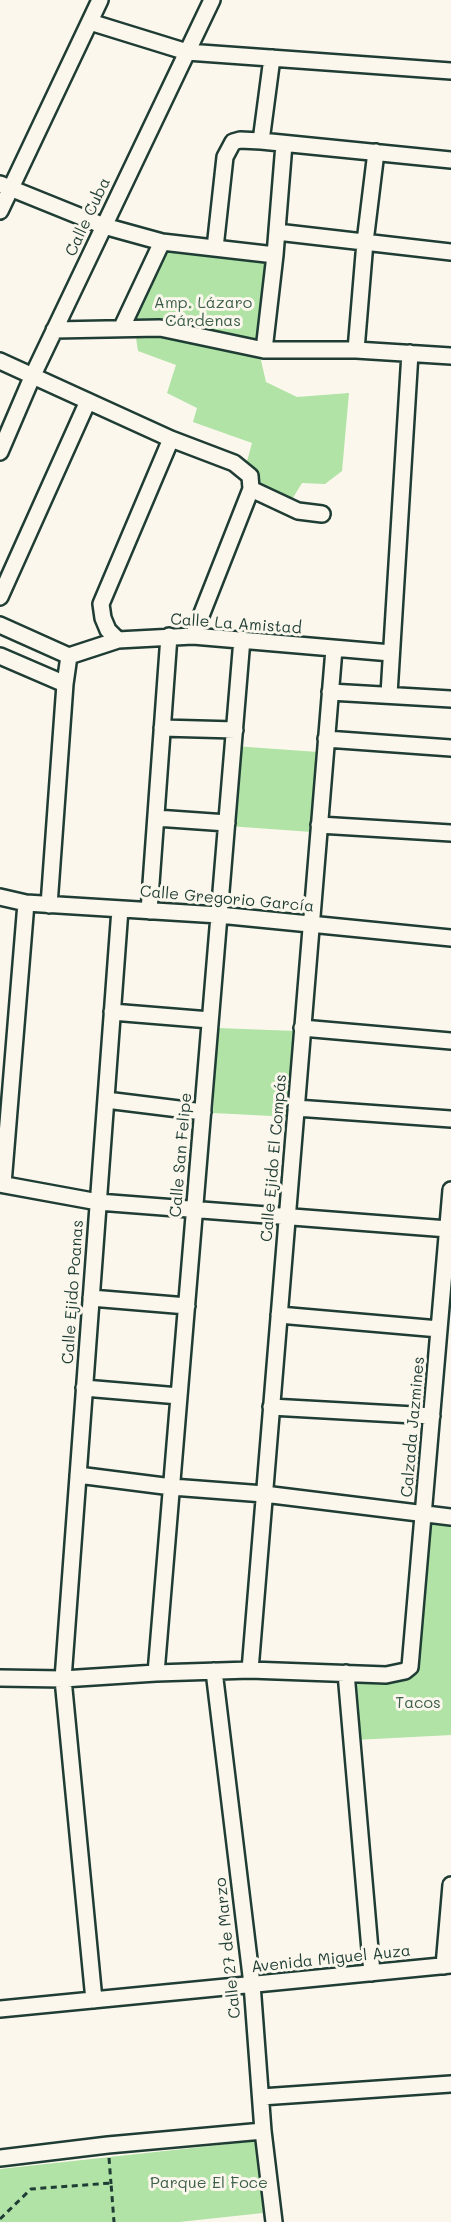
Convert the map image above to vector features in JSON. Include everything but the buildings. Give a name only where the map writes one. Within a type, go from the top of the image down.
[{"type":"street","points":[[0,211],[4,186],[100,0]]},
{"type":"street","name":"Calle Cuba","points":[[0,452],[54,330],[212,0]]},
{"type":"street","points":[[90,22],[187,52],[451,71]]},
{"type":"street","points":[[261,141],[272,58]]},
{"type":"street","points":[[215,248],[225,157],[233,142],[261,141],[451,160]]},
{"type":"street","points":[[264,350],[284,144]]},
{"type":"street","points":[[356,350],[365,242],[376,152]]},
{"type":"street","points":[[4,186],[104,226],[162,242],[275,255]]},
{"type":"street","points":[[277,232],[451,252]]},
{"type":"street","points":[[122,327],[162,242]]},
{"type":"street","points":[[54,330],[160,327],[264,350],[356,350],[451,356]]},
{"type":"street","points":[[389,694],[410,353]]},
{"type":"street","points":[[0,361],[171,439],[234,463],[251,483],[298,511],[322,514]]},
{"type":"street","points":[[0,597],[88,401]]},
{"type":"street","points":[[118,640],[108,630],[101,604],[171,439]]},
{"type":"street","points":[[193,636],[251,483]]},
{"type":"street","points":[[0,625],[69,656],[49,905]]},
{"type":"street","points":[[149,911],[169,636]]},
{"type":"street","name":"Calle La Amistad","points":[[69,656],[118,640],[169,636],[242,639],[391,653]]},
{"type":"street","name":"Calle San Felipe","points":[[156,1673],[242,639]]},
{"type":"street","name":"Calle Ejido El Compás","points":[[250,1670],[334,649]]},
{"type":"street","points":[[0,656],[65,684]]},
{"type":"street","points":[[330,692],[451,699]]},
{"type":"street","points":[[162,728],[235,730]]},
{"type":"street","points":[[326,739],[451,748]]},
{"type":"street","points":[[156,818],[227,823]]},
{"type":"street","points":[[319,825],[451,833]]},
{"type":"street","name":"Calle Gregorio García","points":[[0,897],[26,903],[219,915],[451,938]]},
{"type":"street","points":[[26,903],[2,1184],[98,1202],[287,1216],[449,1221]]},
{"type":"street","name":"Calle Ejido Poanas","points":[[94,2000],[63,1679],[120,909]]},
{"type":"street","points":[[112,1012],[210,1020]]},
{"type":"street","points":[[302,1028],[451,1041]]},
{"type":"street","points":[[106,1100],[203,1112]]},
{"type":"street","points":[[296,1108],[451,1119]]},
{"type":"street","name":"Calzada Jazmines","points":[[346,1673],[386,1675],[405,1671],[410,1667],[451,1190]]},
{"type":"street","points":[[91,1298],[187,1306]]},
{"type":"street","points":[[279,1315],[439,1329]]},
{"type":"street","points":[[84,1388],[179,1396]]},
{"type":"street","points":[[272,1407],[432,1416]]},
{"type":"street","points":[[78,1475],[172,1487],[264,1494],[451,1517]]},
{"type":"street","points":[[0,1678],[63,1679],[250,1670],[346,1673],[372,1973]]},
{"type":"street","name":"Calle 27 de Marzo","points":[[214,1671],[252,1984],[274,2222]]},
{"type":"street","points":[[447,1965],[451,1885]]},
{"type":"street","name":"Avenida Miguel Auza","points":[[0,2009],[447,1965]]},
{"type":"street","points":[[261,2097],[451,2084]]},
{"type":"street","points":[[0,2158],[108,2145],[264,2131]]},
{"type":"path","points":[[108,2145],[114,2222]]},
{"type":"path","points":[[0,2219],[31,2189],[111,2183],[114,2222]]},
{"type":"green space","name":"Amp. Lázaro Cárdenas","points":[[167,247],[269,260],[260,356],[266,382],[297,397],[349,393],[342,471],[325,484],[302,483],[291,501],[258,483],[246,465],[252,443],[193,422],[197,408],[167,393],[176,365],[138,351],[133,318]]},
{"type":"green space","points":[[234,746],[318,752],[312,832],[228,826]]},
{"type":"green space","points":[[217,1028],[296,1031],[292,1117],[213,1113]]},
{"type":"green space","name":"Tacos","points":[[429,1520],[451,1522],[451,1735],[355,1740],[349,1675],[385,1678],[418,1658],[421,1644]]},
{"type":"green space","name":"Parque El Foce","points":[[256,2141],[263,2213],[179,2222],[0,2222],[0,2169]]}]
